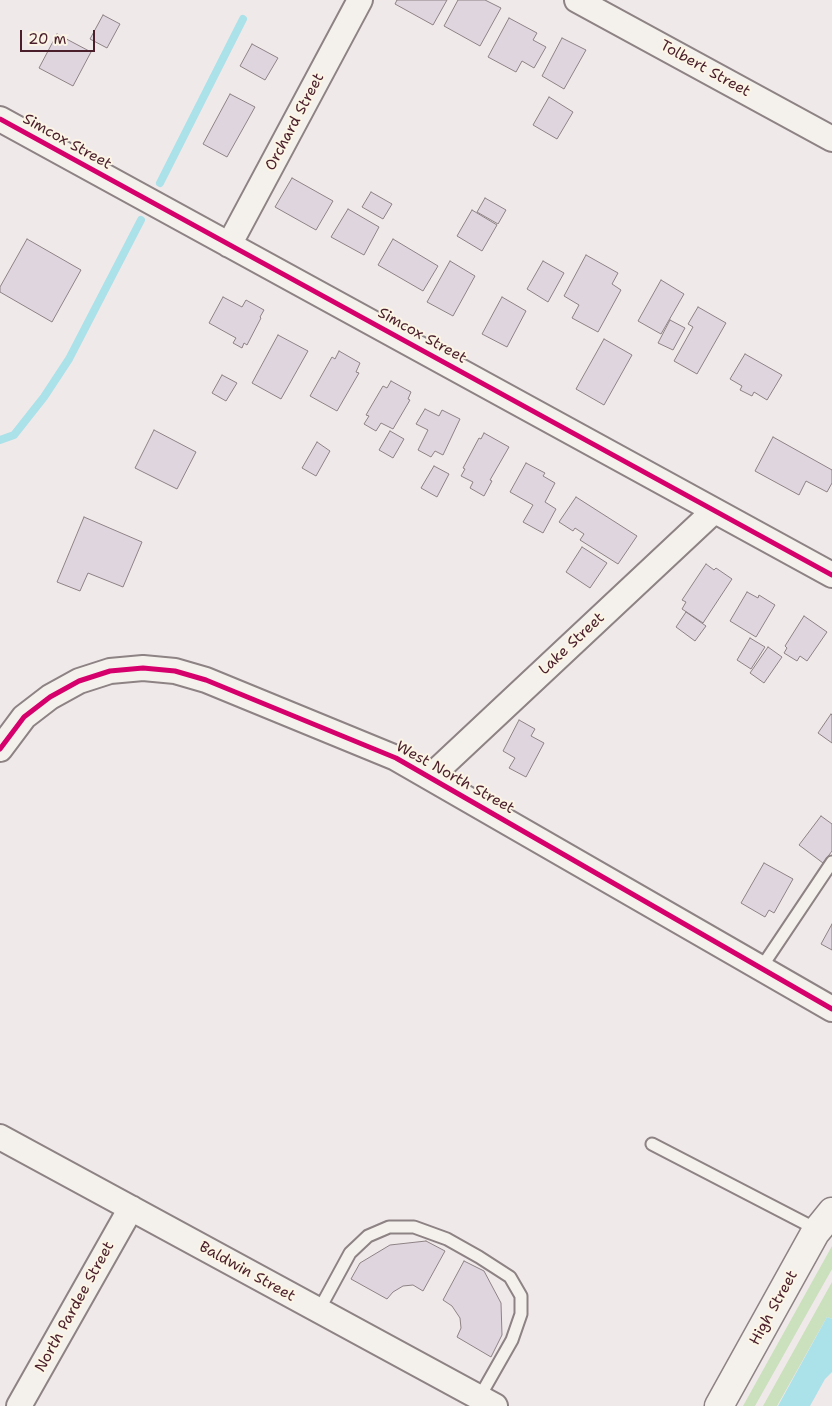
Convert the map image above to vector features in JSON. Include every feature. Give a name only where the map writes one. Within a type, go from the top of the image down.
[{"type":"main road","name":"High Street","points":[[719,1406],[825,1221]]},
{"type":"street","name":"Orchard Street","points":[[229,244],[360,0]]},
{"type":"street","name":"Tolbert Street","points":[[577,0],[832,139]]},
{"type":"street","name":"Simcox Street","points":[[0,119],[832,575]]},
{"type":"street","name":"Lake Street","points":[[430,777],[714,511]]},
{"type":"street","name":"West North Street","points":[[0,749],[24,718],[50,697],[79,681],[110,672],[142,668],[175,671],[206,680],[396,758],[832,1009]]},
{"type":"street","name":"Baldwin Street","points":[[0,1137],[487,1402]]},
{"type":"street","name":"North Pardee Street","points":[[19,1406],[131,1208]]},
{"type":"lane","points":[[761,968],[832,862]]},
{"type":"lane","points":[[652,1144],[825,1221]]},
{"type":"lane","points":[[319,1310],[350,1253],[368,1236],[389,1227],[414,1227],[446,1239],[479,1257],[510,1277],[521,1296],[520,1314],[512,1340],[487,1402]]},
{"type":"green space","points":[[832,1246],[832,1269],[755,1406],[743,1406]]},
{"type":"green space","points":[[832,1282],[832,1319],[827,1317],[777,1406],[763,1406]]},
{"type":"water","points":[[827,1317],[832,1319],[832,1372],[825,1379],[810,1406],[778,1406]]},
{"type":"building","points":[[397,0],[447,0],[433,25],[395,4]]},
{"type":"building","points":[[458,0],[485,0],[501,8],[480,46],[444,26]]},
{"type":"building","points":[[103,15],[120,24],[107,48],[90,39]]},
{"type":"building","points":[[509,18],[537,33],[533,40],[546,47],[534,68],[522,61],[516,72],[488,57]]},
{"type":"building","points":[[57,34],[91,52],[73,86],[39,68]]},
{"type":"building","points":[[562,38],[586,50],[564,89],[542,76]]},
{"type":"building","points":[[252,44],[278,58],[265,80],[240,66]]},
{"type":"building","points":[[230,94],[255,107],[227,157],[203,144]]},
{"type":"building","points":[[549,97],[573,112],[557,139],[533,125]]},
{"type":"building","points":[[292,178],[333,201],[316,230],[275,207]]},
{"type":"building","points":[[371,192],[392,204],[383,219],[362,207]]},
{"type":"building","points":[[485,198],[506,210],[498,224],[477,212]]},
{"type":"building","points":[[348,209],[379,227],[364,255],[331,237]]},
{"type":"building","points":[[472,210],[497,225],[482,251],[457,236]]},
{"type":"building","points":[[27,239],[81,270],[52,322],[0,292],[0,287]]},
{"type":"building","points":[[393,239],[438,266],[423,291],[378,265]]},
{"type":"building","points":[[586,255],[618,273],[612,284],[621,290],[598,332],[572,318],[579,305],[564,296]]},
{"type":"building","points":[[450,261],[475,276],[453,316],[427,302]]},
{"type":"building","points":[[543,261],[564,273],[548,302],[527,289]]},
{"type":"building","points":[[661,280],[684,294],[661,334],[638,321]]},
{"type":"building","points":[[223,297],[242,307],[246,300],[264,310],[247,345],[244,343],[242,348],[233,343],[236,338],[209,323]]},
{"type":"building","points":[[502,297],[526,311],[507,347],[482,334]]},
{"type":"building","points":[[698,307],[726,323],[697,374],[674,361],[693,327],[688,324]]},
{"type":"building","points":[[670,320],[685,328],[673,350],[658,343]]},
{"type":"building","points":[[278,335],[308,351],[281,399],[252,383]]},
{"type":"building","points":[[604,339],[632,355],[604,405],[576,389]]},
{"type":"building","points":[[339,351],[360,363],[356,372],[359,373],[337,411],[310,396],[332,357],[335,359]]},
{"type":"building","points":[[745,354],[782,375],[767,400],[754,392],[752,396],[740,390],[742,386],[730,379]]},
{"type":"building","points":[[222,375],[237,383],[226,401],[212,393]]},
{"type":"building","points":[[391,381],[411,392],[408,399],[410,400],[393,429],[381,423],[376,431],[364,424],[369,416],[366,415],[383,386],[387,388]]},
{"type":"building","points":[[425,409],[439,416],[442,410],[460,419],[443,455],[435,451],[431,457],[418,450],[428,430],[416,424]]},
{"type":"building","points":[[154,430],[196,452],[177,489],[135,468]]},
{"type":"building","points":[[390,431],[404,439],[393,458],[379,450]]},
{"type":"building","points":[[484,433],[509,447],[490,480],[492,481],[484,496],[470,488],[473,482],[461,476],[465,469],[463,468],[479,438],[481,439]]},
{"type":"building","points":[[773,437],[832,470],[832,483],[827,492],[806,481],[799,495],[755,471]]},
{"type":"building","points":[[317,442],[330,451],[316,476],[302,468]]},
{"type":"building","points":[[526,463],[545,473],[543,476],[555,483],[545,502],[556,509],[543,533],[523,522],[533,505],[510,492]]},
{"type":"building","points":[[434,466],[449,474],[437,497],[421,488]]},
{"type":"building","points":[[576,497],[637,536],[618,564],[580,540],[584,534],[575,528],[573,531],[559,522]]},
{"type":"building","points":[[84,517],[142,542],[123,587],[88,573],[80,591],[57,582]]},
{"type":"building","points":[[582,547],[607,563],[590,588],[566,572]]},
{"type":"building","points":[[706,564],[714,570],[716,568],[732,579],[703,623],[682,609],[686,602],[682,600]]},
{"type":"building","points":[[747,592],[758,598],[759,595],[775,605],[756,637],[730,621]]},
{"type":"building","points":[[686,612],[706,626],[695,641],[676,627]]},
{"type":"building","points":[[804,616],[827,632],[807,661],[800,656],[797,661],[784,653],[787,648],[785,646]]},
{"type":"building","points":[[750,638],[765,647],[751,669],[737,660]]},
{"type":"building","points":[[768,647],[782,657],[764,683],[750,673]]},
{"type":"building","points":[[832,715],[832,743],[818,733]]},
{"type":"building","points":[[519,720],[535,729],[531,736],[544,743],[526,777],[509,768],[515,758],[503,751]]},
{"type":"building","points":[[821,816],[832,824],[832,851],[823,863],[799,845]]},
{"type":"building","points":[[764,863],[793,879],[774,913],[769,910],[765,917],[741,903]]},
{"type":"building","points":[[832,924],[832,950],[821,944]]},
{"type":"building","points":[[426,1241],[445,1251],[423,1291],[413,1285],[403,1286],[393,1292],[387,1299],[351,1279],[360,1263],[390,1245]]},
{"type":"building","points":[[464,1261],[484,1271],[501,1303],[502,1335],[491,1357],[457,1337],[461,1328],[460,1318],[452,1306],[443,1300]]},
{"type":"waterway","points":[[160,183],[243,19]]},
{"type":"waterway","points":[[0,440],[14,435],[44,397],[69,359],[141,220]]},
{"type":"cycle path","points":[[0,119],[832,575]]},
{"type":"cycle path","points":[[0,749],[24,717],[50,697],[79,681],[110,671],[143,668],[175,671],[206,680],[396,758],[832,1009]]}]
